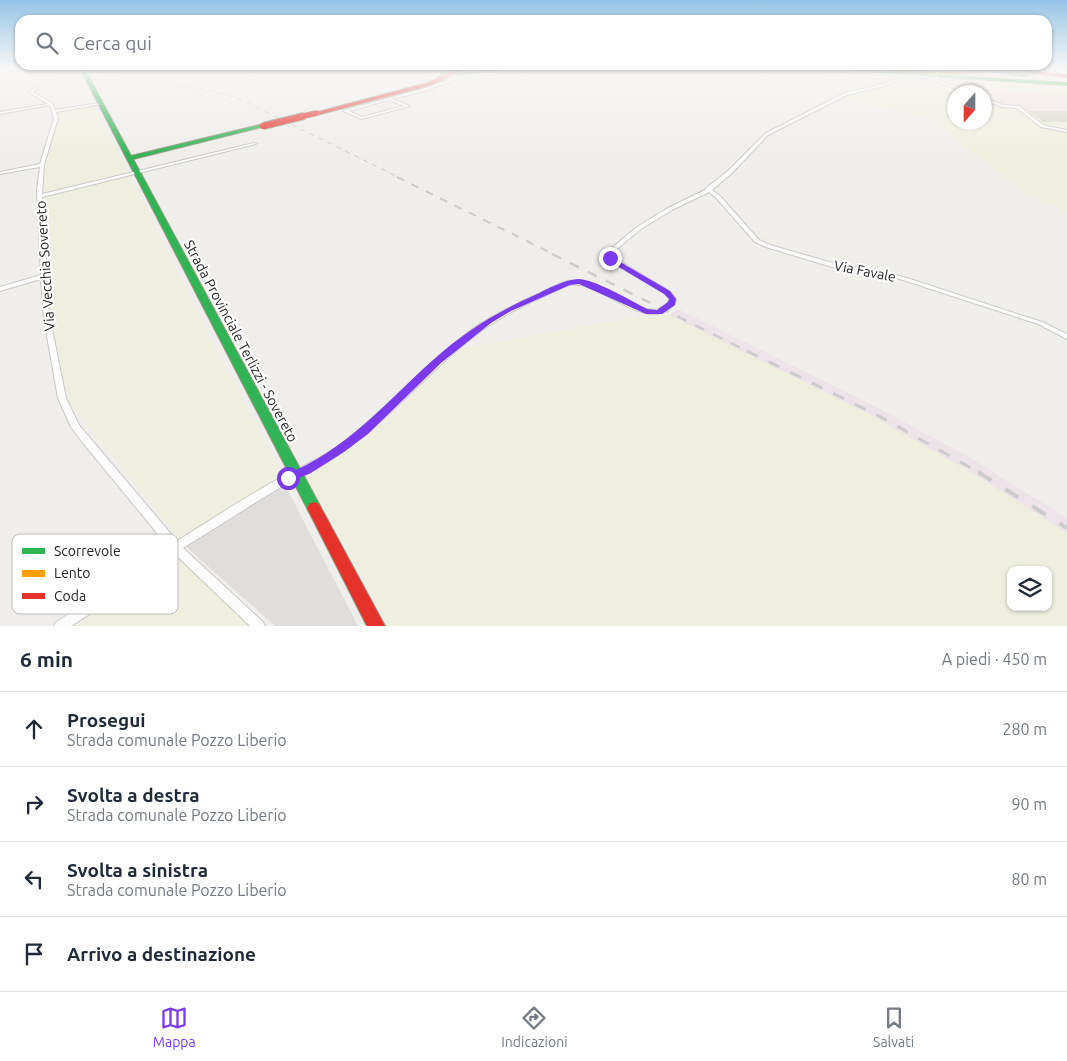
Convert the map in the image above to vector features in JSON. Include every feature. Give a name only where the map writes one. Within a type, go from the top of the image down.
[{"type":"main road","name":"Strada Provinciale Terlizzi - Sovereto","points":[[97,97],[376,626]]},
{"type":"main road","points":[[130,159],[378,97]]},
{"type":"street","points":[[40,97],[52,104]]},
{"type":"street","points":[[390,100],[408,106],[362,118],[345,111],[396,97]]},
{"type":"street","points":[[178,548],[288,478],[341,449],[365,432],[438,361],[488,321],[508,310],[568,283],[579,282],[592,285],[646,311],[659,312],[668,307],[672,303],[672,299],[667,292],[620,265],[610,258],[608,253],[639,228],[670,209],[708,190],[730,172],[768,134],[840,97]]},
{"type":"street","points":[[992,102],[1002,106],[1018,107],[1042,126],[1067,131]]},
{"type":"street","points":[[0,113],[52,104]]},
{"type":"street","name":"Via Vecchia Sovereto","points":[[52,104],[55,111],[55,127],[42,165],[39,190],[41,196],[46,319],[62,398],[75,427],[164,534]]},
{"type":"street","points":[[55,111],[100,104]]},
{"type":"street","points":[[41,196],[254,144]]},
{"type":"street","points":[[0,173],[42,165]]},
{"type":"street","name":"Via Favale","points":[[708,190],[719,198],[752,236],[763,244],[842,268],[878,272],[904,279],[1040,323],[1067,337]]},
{"type":"street","points":[[0,289],[45,276]]},
{"type":"street","name":"Via Vecchia Sovereto","points":[[178,550],[259,626]]},
{"type":"street","points":[[60,626],[78,614]]},
{"type":"shaded area","points":[[992,97],[1067,97],[1067,111],[1022,112],[1017,108],[997,106],[992,104]]},
{"type":"shaded area","points":[[1028,111],[1067,111],[1067,122],[1043,122]]},
{"type":"shaded area","points":[[678,309],[874,406],[966,455],[1067,518],[1067,533],[977,476],[874,417],[669,315]]},
{"type":"shaded area","points":[[285,485],[358,626],[275,626],[184,545]]},
{"type":"green space","points":[[947,97],[947,130],[992,130],[992,104],[1028,111],[1043,122],[1067,122],[1067,212],[1025,193],[928,118],[839,98]]},
{"type":"green space","points":[[95,106],[221,359],[283,475],[181,541],[178,534],[175,534],[64,397],[54,352],[43,172],[49,157],[59,111]]},
{"type":"green space","points":[[669,315],[874,417],[977,476],[1067,533],[1067,626],[389,626],[307,478],[367,438],[461,349],[641,316]]},
{"type":"green space","points":[[178,552],[259,626],[60,626],[79,614],[178,614]]},
{"type":"railway","points":[[233,97],[400,178]]},
{"type":"railway","points":[[397,177],[555,255]]},
{"type":"railway","points":[[552,254],[749,352]]},
{"type":"railway","points":[[747,351],[879,416],[980,473]]},
{"type":"railway","points":[[978,472],[1067,528]]},
{"type":"traffic: fast","points":[[97,97],[314,508]]},
{"type":"traffic: fast","points":[[129,158],[263,126]]},
{"type":"traffic: jam","points":[[317,113],[378,97]]},
{"type":"traffic: jam","points":[[263,126],[317,113]]},
{"type":"traffic: jam","points":[[314,508],[376,626]]},
{"type":"route","points":[[288,478],[305,471],[365,432],[438,361],[467,336],[508,310],[568,283],[579,282],[592,285],[646,311],[659,312],[672,303],[672,299],[667,292],[610,258]]}]
